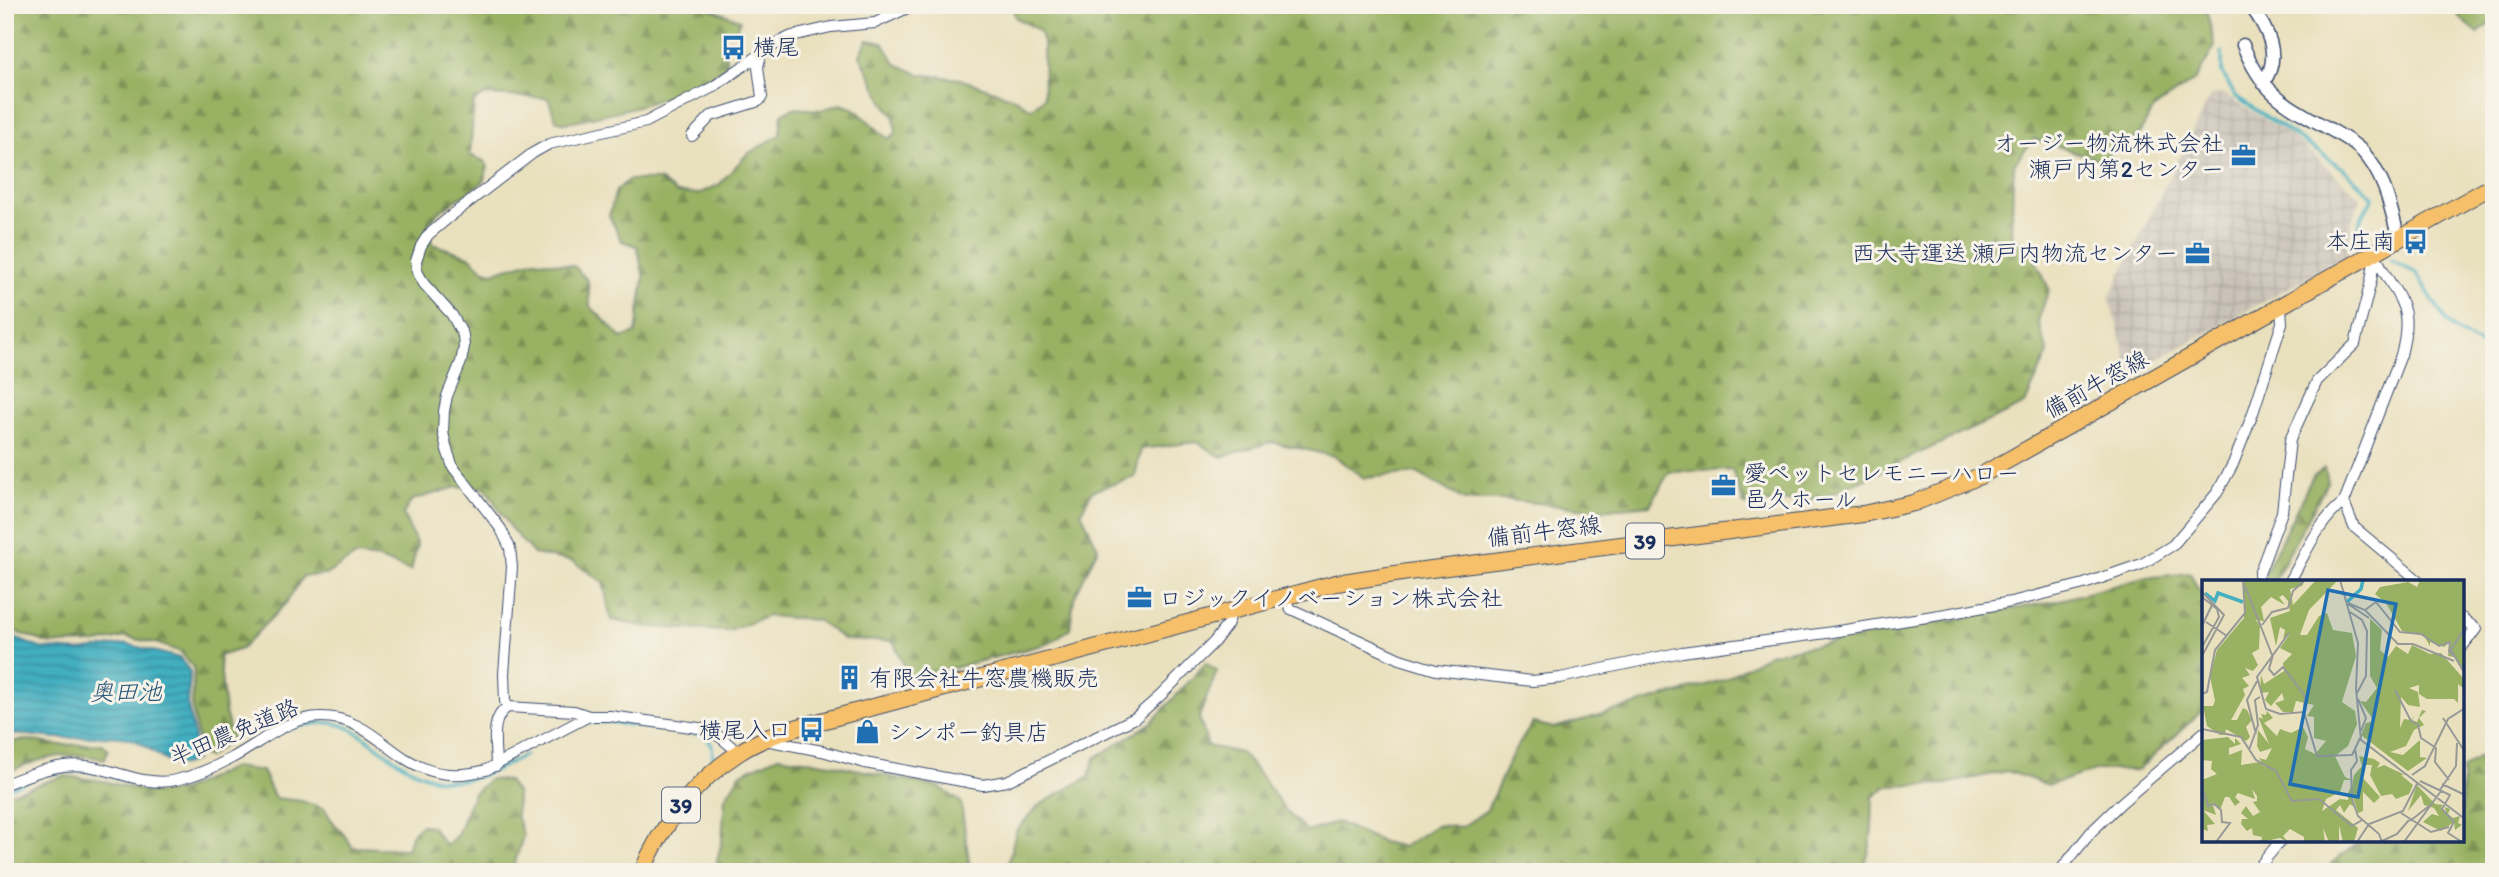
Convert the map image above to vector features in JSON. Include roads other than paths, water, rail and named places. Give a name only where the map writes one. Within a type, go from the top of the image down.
[{"type":"main road","name":"備前牛窓線","points":[[642,872],[679,807],[722,765],[738,752],[761,740],[813,723],[1336,583],[1863,514],[1914,503],[1980,476],[2494,185]]},
{"type":"street","points":[[508,707],[505,701],[504,674],[512,567],[510,548],[501,529],[453,467],[447,450],[443,432],[444,411],[461,362],[463,335],[452,315],[424,284],[417,271],[416,261],[421,246],[428,235],[452,215],[541,149],[565,140],[646,122],[713,87],[792,36],[831,27],[875,23],[914,5]]},
{"type":"street","points":[[2250,5],[2266,26],[2270,40],[2272,56],[2269,75],[2263,83]]},
{"type":"street","points":[[2243,46],[2252,68],[2278,99],[2342,136],[2361,150],[2378,171],[2399,240]]},
{"type":"street","points":[[692,136],[711,116],[759,101],[762,97],[758,67],[761,54]]},
{"type":"street","points":[[2291,580],[2319,527],[2344,502],[2401,355],[2407,314],[2402,299],[2375,254]]},
{"type":"street","points":[[2259,573],[2281,512],[2290,440],[2317,381],[2355,344],[2375,254]]},
{"type":"street","points":[[1284,597],[1292,609],[1412,663],[1436,670],[1532,681],[1560,678],[1682,652],[1826,634],[1946,614],[2084,584],[2142,564],[2173,545],[2217,493],[2233,464],[2252,416],[2282,323],[2281,307]]},
{"type":"street","points":[[2344,502],[2354,527],[2417,580]]},
{"type":"street","points":[[761,740],[983,785],[1007,781],[1135,718],[1214,642],[1227,625],[1232,611]]},
{"type":"street","points":[[2464,620],[2476,629],[2464,644]]},
{"type":"street","points":[[496,766],[496,722],[500,712],[508,707],[574,711],[589,716],[610,716],[705,729],[738,752]]},
{"type":"street","name":"半田農免道路","points":[[5,784],[43,770],[85,765],[157,782],[172,781],[230,759],[294,722],[319,717],[342,719],[361,728],[407,762],[421,769],[450,775],[471,774],[496,766],[589,716]]},
{"type":"street","points":[[2059,872],[2091,832],[2120,803],[2202,734]]},
{"type":"street","points":[[2255,872],[2279,842]]},
{"type":"water","name":"奥田池","points":[[5,630],[12,637],[40,648],[79,651],[127,644],[180,658],[190,672],[188,707],[194,736],[195,760],[178,765],[171,763],[142,744],[125,738],[5,735]]},
{"type":"waterway","points":[[2222,52],[2222,72],[2235,96],[2344,169],[2373,197],[2360,220],[2357,251]]},
{"type":"waterway","points":[[2391,260],[2416,273],[2446,321],[2459,333],[2494,353]]},
{"type":"waterway","points":[[585,723],[608,722],[704,735],[712,745],[713,760]]},
{"type":"waterway","points":[[292,727],[323,723],[341,725],[359,733],[405,766],[423,775],[455,781],[488,773],[525,755]]},
{"type":"waterway","points":[[47,774],[85,771],[153,786],[181,784],[196,779]]},
{"type":"waterway","points":[[5,789],[29,780]]},
{"type":"place","name":"横尾","points":[[733,47]]},
{"type":"place","name":"オージー物流株式会社 瀬戸内第2センター","points":[[2244,156]]},
{"type":"place","name":"本庄南","points":[[2415,241]]},
{"type":"place","name":"西大寺運送 瀬戸内物流センター","points":[[2198,253]]},
{"type":"place","name":"愛ペットセレモニーハロー 邑久ホール","points":[[1724,486]]},
{"type":"place","name":"ロジックイノベーション株式会社","points":[[1139,598]]},
{"type":"place","name":"有限会社牛窓農機販売","points":[[849,678]]},
{"type":"place","name":"横尾入口","points":[[811,730]]},
{"type":"place","name":"シンポー釣具店","points":[[868,732]]}]
